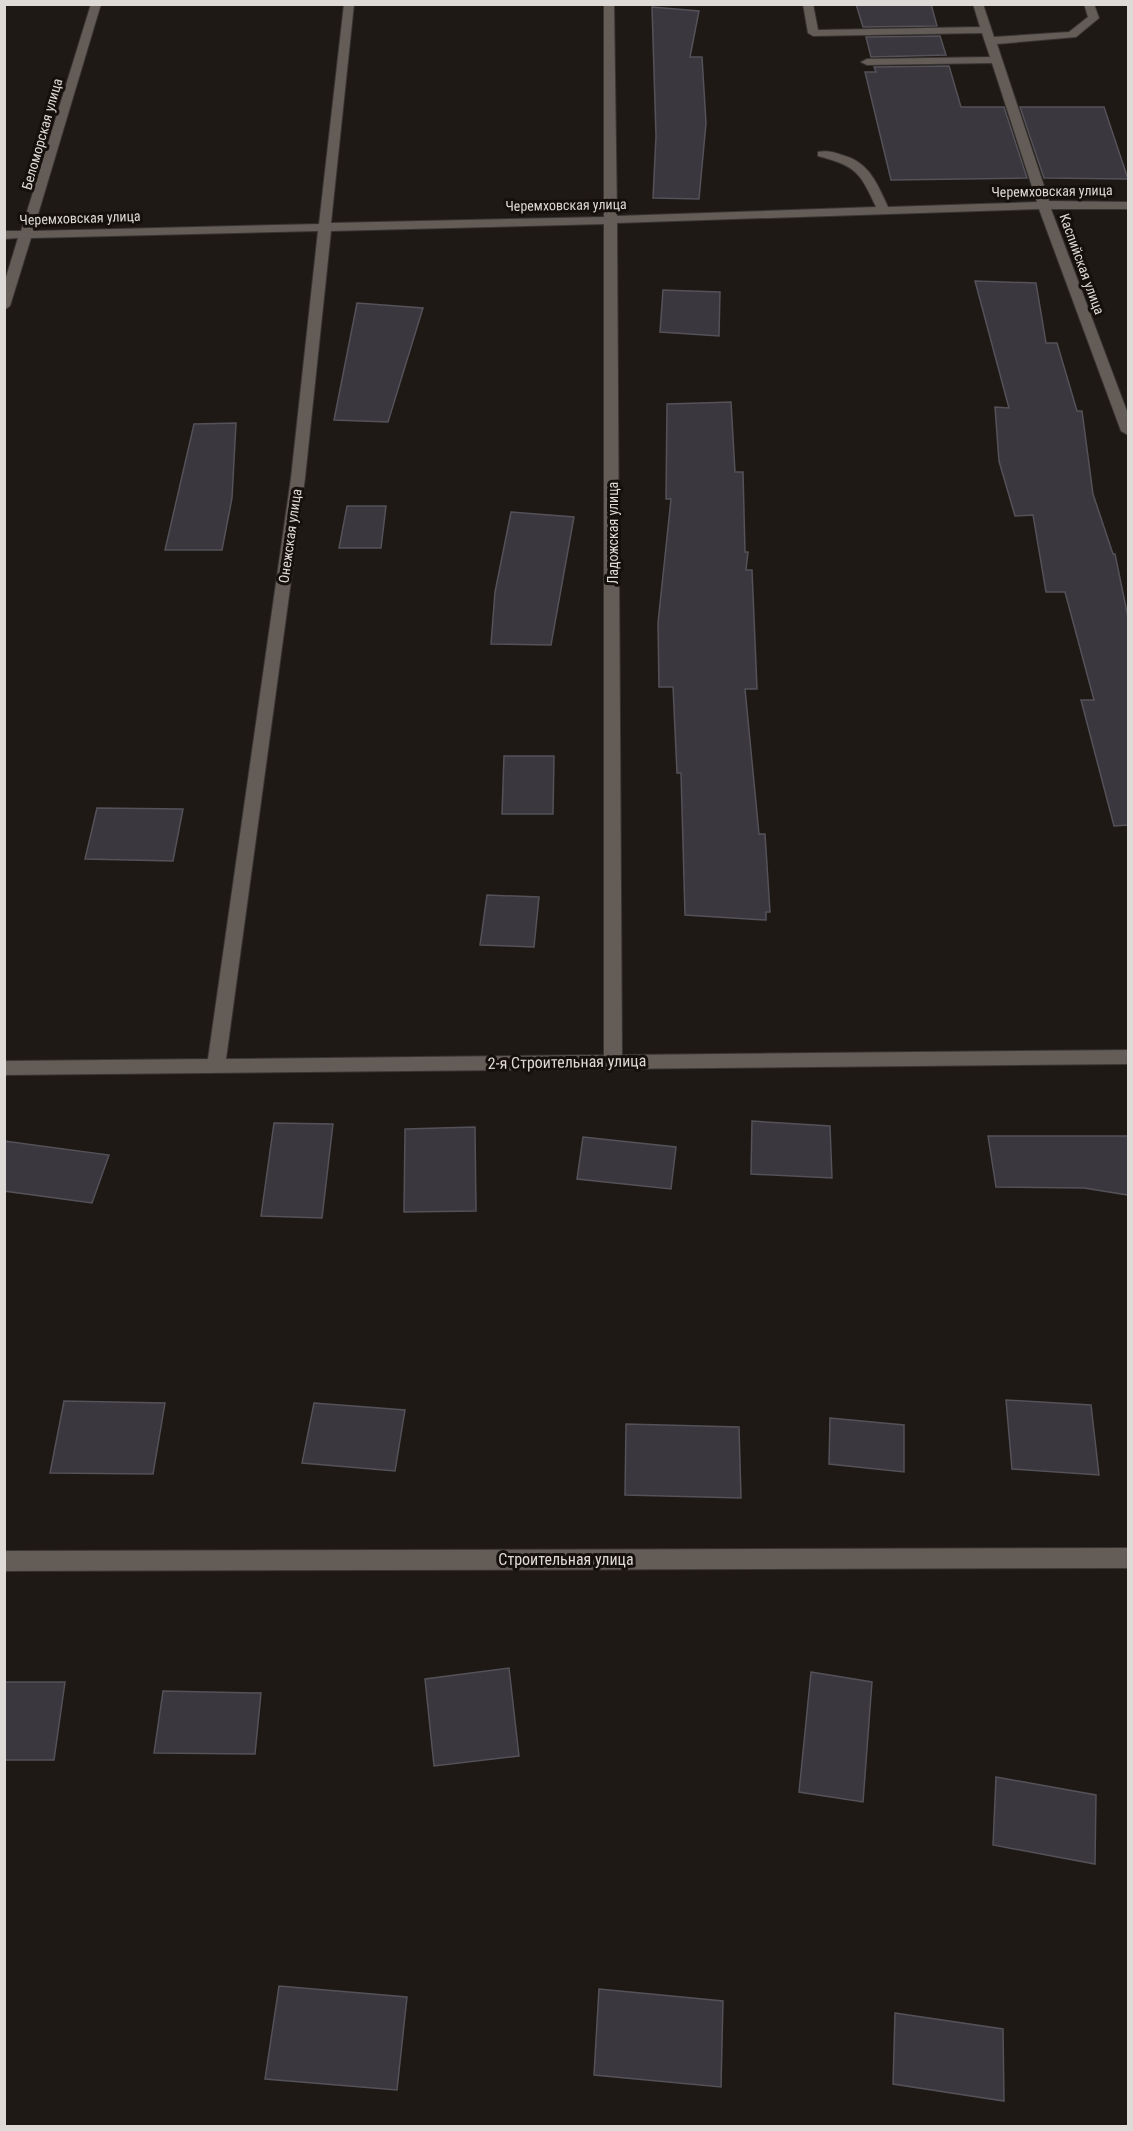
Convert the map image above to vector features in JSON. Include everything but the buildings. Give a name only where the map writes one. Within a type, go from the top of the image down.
[{"type":"street","name":"Беломорская улица","points":[[4,306],[28,235],[96,4]]},
{"type":"street","name":"Онежская улица","points":[[216,1066],[298,478],[349,4]]},
{"type":"street","name":"Ладожская улица","points":[[609,4],[612,219],[613,1062]]},
{"type":"street","points":[[808,4],[813,33],[988,35],[1072,35],[1094,18],[1089,4]]},
{"type":"street","name":"Каспийская улица","points":[[978,4],[1044,205],[1128,431]]},
{"type":"street","points":[[867,62],[997,60]]},
{"type":"street","points":[[822,154],[846,158],[865,170],[883,210]]},
{"type":"street","name":"Черемховская улица","points":[[4,235],[1044,205],[1128,205]]},
{"type":"street","name":"2-я Строительная улица","points":[[4,1068],[1128,1057]]},
{"type":"street","name":"Строительная улица","points":[[4,1561],[1128,1558]]}]
